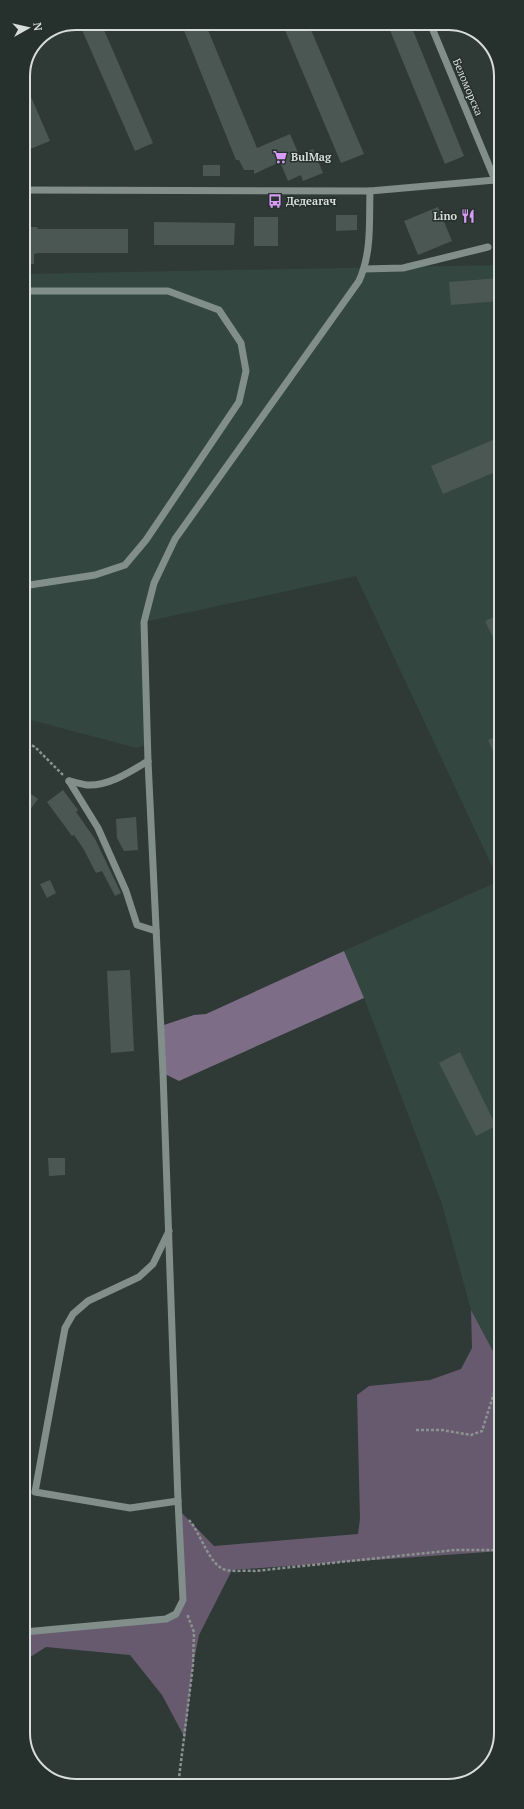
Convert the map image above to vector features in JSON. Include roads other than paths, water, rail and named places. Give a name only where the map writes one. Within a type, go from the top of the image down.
[{"type":"street","name":"Беломорска","points":[[433,30],[494,170]]},
{"type":"street","points":[[30,190],[370,191],[494,179]]},
{"type":"street","points":[[30,1631],[166,1619],[176,1614],[183,1600],[178,1509],[170,1229],[148,761],[144,622],[154,583],[176,539],[359,281],[364,269],[369,248],[370,191]]},
{"type":"street","points":[[364,269],[403,268],[488,247]]},
{"type":"street","points":[[30,291],[168,291],[219,310],[241,343],[246,371],[239,402],[146,540],[125,565],[95,575],[30,585]]},
{"type":"street","points":[[148,761],[123,777],[102,783],[88,785],[68,781],[98,828],[126,891],[137,925],[156,931]]},
{"type":"street","points":[[170,1229],[153,1264],[139,1277],[88,1300],[73,1314],[64,1328],[35,1492],[130,1508],[178,1501]]},
{"type":"place","name":"BulMag","points":[[280,157]]},
{"type":"place","name":"Дедеагач","points":[[275,201]]},
{"type":"place","name":"Lino","points":[[468,216]]}]
